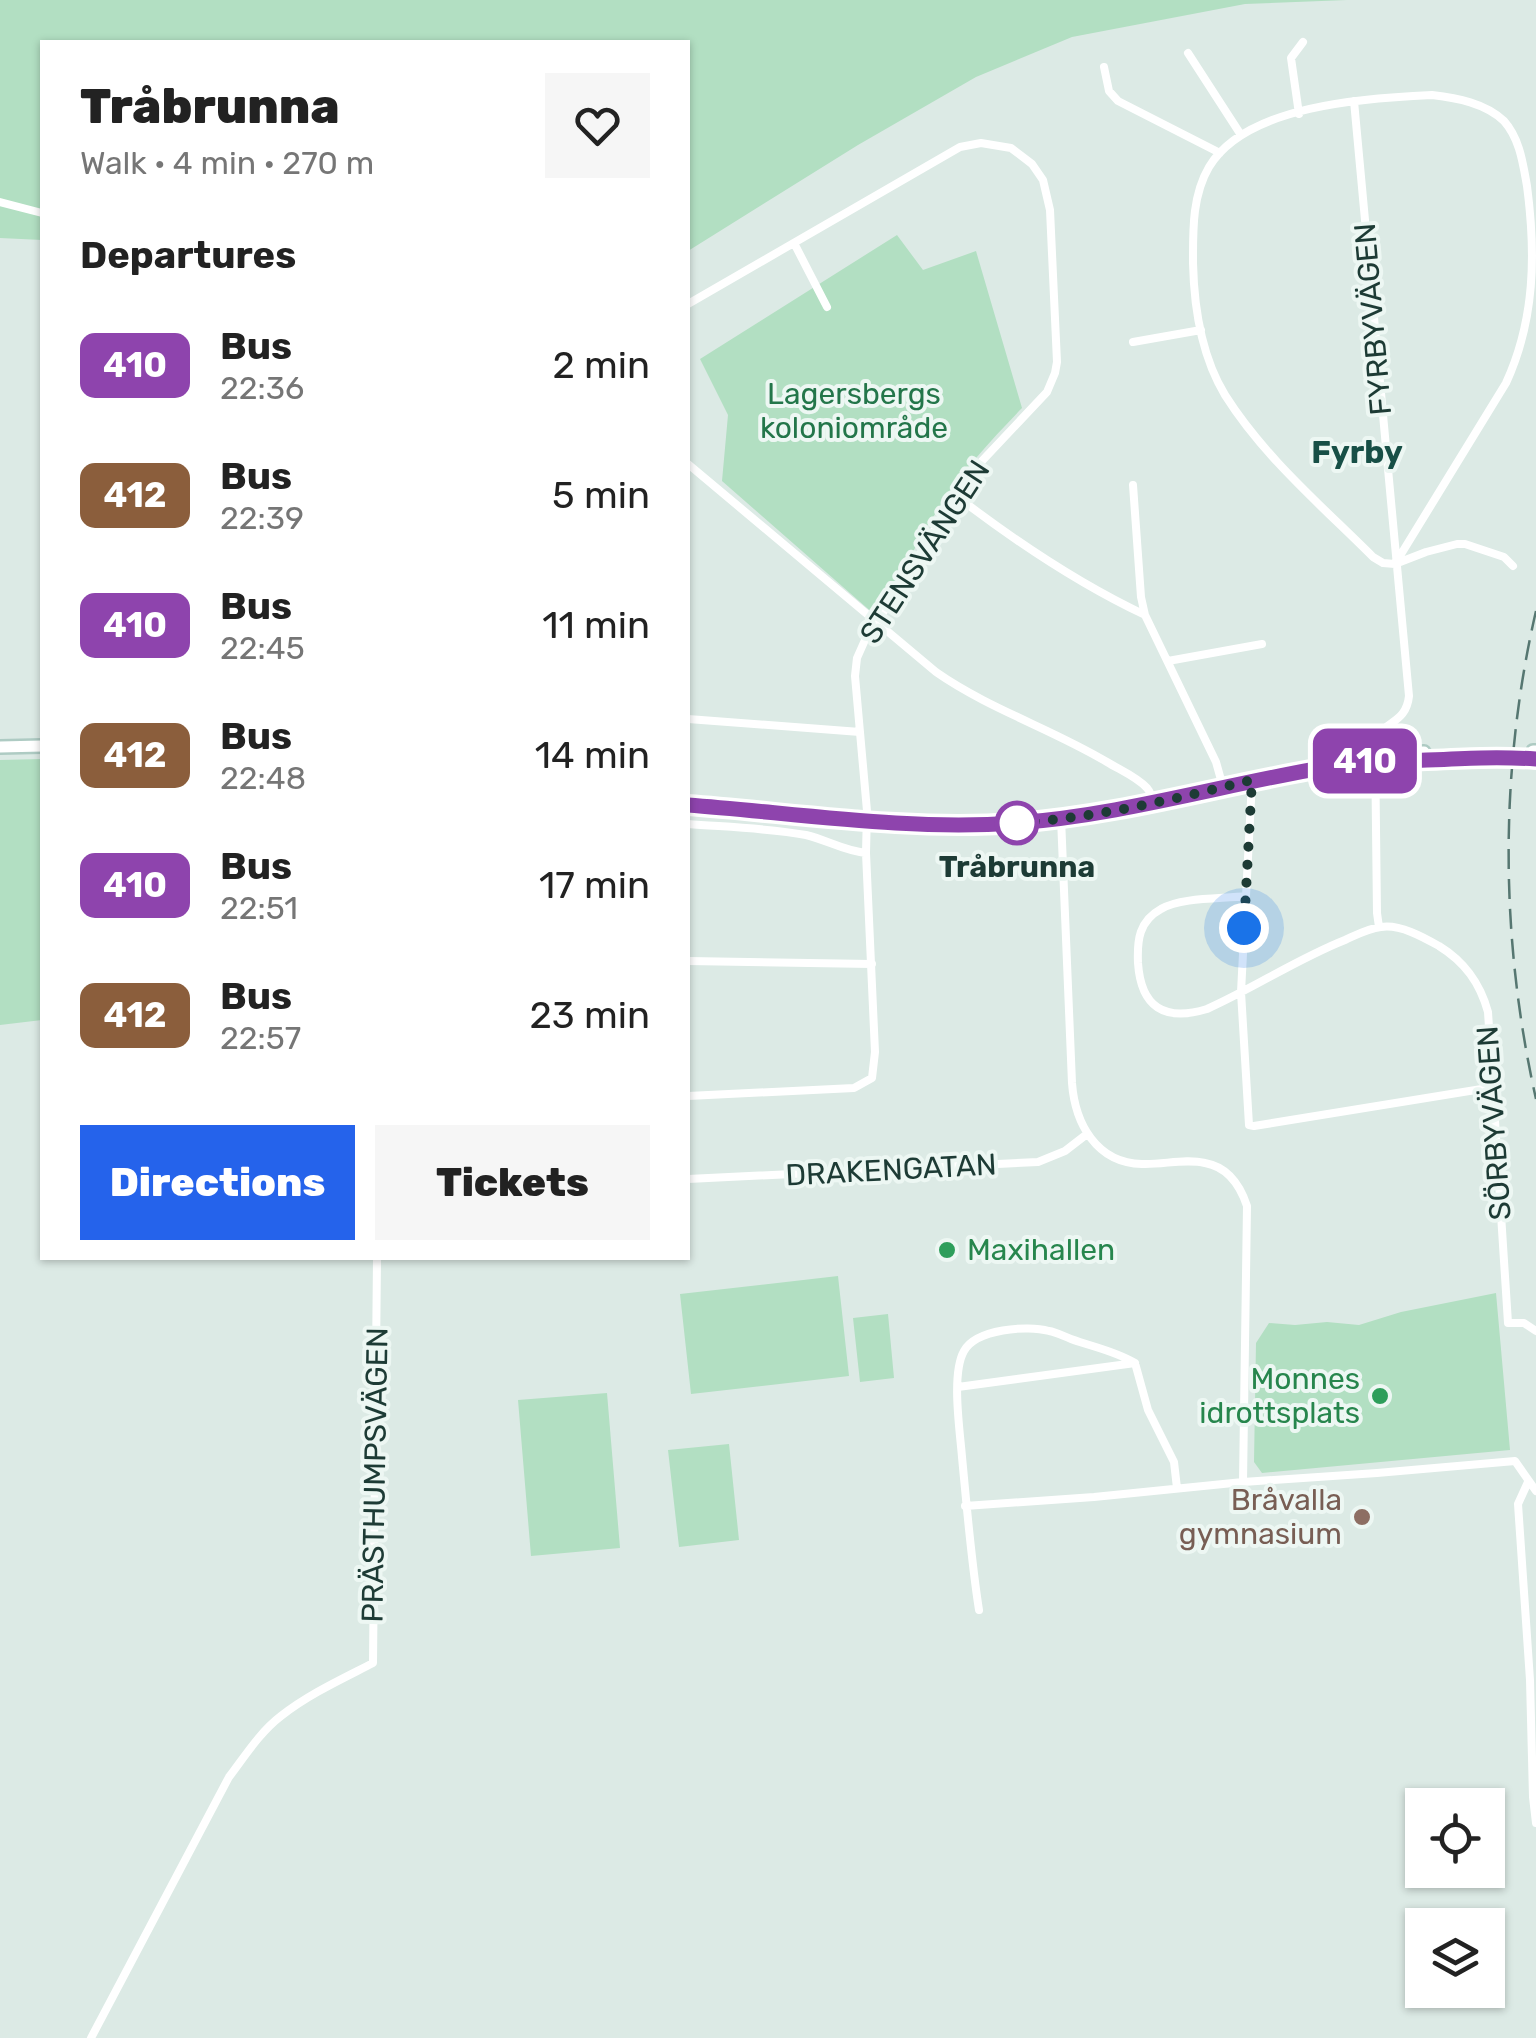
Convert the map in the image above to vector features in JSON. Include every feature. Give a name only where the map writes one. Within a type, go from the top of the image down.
[{"type":"main road","points":[[0,747],[40,746]]},
{"type":"main road","points":[[690,805],[985,825],[1061,818],[1374,760],[1535,755]]},
{"type":"street","points":[[1299,114],[1290,58],[1302,42]]},
{"type":"street","points":[[1188,53],[1241,135]]},
{"type":"street","points":[[1104,68],[1109,91],[1118,101],[1220,152]]},
{"type":"street","points":[[1395,564],[1498,396],[1518,356],[1532,285],[1532,228],[1520,152],[1508,128],[1492,112],[1469,102],[1432,95],[1354,102],[1299,114],[1252,128],[1220,152],[1202,180],[1194,216],[1194,270],[1201,330],[1223,392],[1252,433],[1373,557],[1395,564],[1426,552],[1465,544],[1504,557],[1513,566]]},
{"type":"street","name":"FYRBYVÄGEN","points":[[1354,102],[1408,704],[1403,715],[1378,734],[1374,760]]},
{"type":"street","name":"STENSVÄNGEN","points":[[690,303],[960,147],[981,142],[1002,145],[1024,157],[1038,171],[1049,198],[1055,373],[1041,400],[981,462],[956,495],[860,650],[855,667],[876,1052],[872,1078],[854,1088],[690,1096]]},
{"type":"street","points":[[0,202],[40,212]]},
{"type":"street","points":[[794,243],[827,308]]},
{"type":"street","points":[[1133,342],[1201,330]]},
{"type":"street","points":[[690,466],[936,672],[968,693],[1082,747],[1137,780],[1149,790],[1152,802]]},
{"type":"street","points":[[1133,485],[1145,615],[1216,762],[1222,788]]},
{"type":"street","points":[[956,495],[1029,550],[1145,615]]},
{"type":"street","points":[[1168,661],[1262,644]]},
{"type":"street","points":[[690,719],[860,732]]},
{"type":"street","points":[[1246,896],[1178,903],[1161,908],[1143,926],[1137,942],[1141,986],[1151,1002],[1170,1013],[1193,1013],[1300,959],[1379,927],[1374,760]]},
{"type":"street","points":[[1252,780],[1241,992],[1249,1125],[1494,1087]]},
{"type":"street","points":[[1061,818],[1072,1083],[1075,1108],[1086,1134],[1110,1155],[1130,1164],[1207,1163],[1224,1170],[1242,1192],[1247,1206],[1243,1482]]},
{"type":"street","points":[[690,824],[804,835],[826,840],[847,852],[866,854]]},
{"type":"street","name":"SÖRBYVÄGEN","points":[[1379,927],[1395,928],[1434,944],[1454,957],[1480,988],[1488,1012],[1508,1323],[1524,1323],[1536,1331]]},
{"type":"street","points":[[690,961],[872,964]]},
{"type":"street","name":"DRAKENGATAN","points":[[690,1179],[1038,1162],[1065,1152],[1086,1134]]},
{"type":"street","name":"PRÄSTHUMPSVÄGEN","points":[[91,2038],[229,1777],[253,1744],[280,1716],[372,1663],[377,1260]]},
{"type":"street","points":[[980,1610],[966,1506],[958,1369],[966,1346],[980,1337],[1016,1329],[1051,1331],[1135,1363],[1148,1410],[1174,1462],[1177,1488]]},
{"type":"street","points":[[958,1386],[1135,1363]]},
{"type":"street","points":[[966,1506],[1515,1461],[1536,1491]]},
{"type":"street","points":[[1528,1482],[1518,1504],[1536,1823]]},
{"type":"green space","points":[[0,0],[1347,0],[1245,4],[1072,37],[976,77],[690,250],[690,40],[40,40],[40,240],[0,238]]},
{"type":"green space","name":"Lagersbergs koloniområde","points":[[897,235],[923,270],[976,251],[1022,408],[949,493],[875,615],[722,481],[728,415],[700,359]]},
{"type":"green space","points":[[40,759],[40,1020],[0,1025],[0,760]]},
{"type":"green space","points":[[838,1276],[849,1376],[691,1394],[680,1294]]},
{"type":"green space","name":"Monnes idrottsplats","points":[[1496,1293],[1510,1450],[1262,1473],[1254,1462],[1256,1343],[1269,1323],[1359,1325],[1401,1312]]},
{"type":"green space","points":[[888,1314],[894,1378],[860,1382],[853,1318]]},
{"type":"green space","points":[[607,1393],[620,1548],[531,1556],[518,1400]]},
{"type":"green space","points":[[729,1444],[739,1540],[679,1547],[668,1450]]},
{"type":"railway","points":[[1536,611],[1515,732],[1509,855],[1516,978],[1536,1099]]},
{"type":"bus line","name":"410","points":[[690,805],[866,820],[985,825],[1061,818],[1287,773],[1374,760],[1536,759]]},
{"type":"place","name":"Tråbrunna","points":[[1017,823]]},
{"type":"place","name":"Maxihallen","points":[[947,1250]]},
{"type":"place","name":"Monnes idrottsplats","points":[[1380,1396]]},
{"type":"place","name":"Bråvalla gymnasium","points":[[1362,1517]]},
{"type":"district","name":"Fyrby","points":[[1357,452]]},
{"type":"route","points":[[1017,823],[1131,806],[1252,780],[1244,928]]}]
